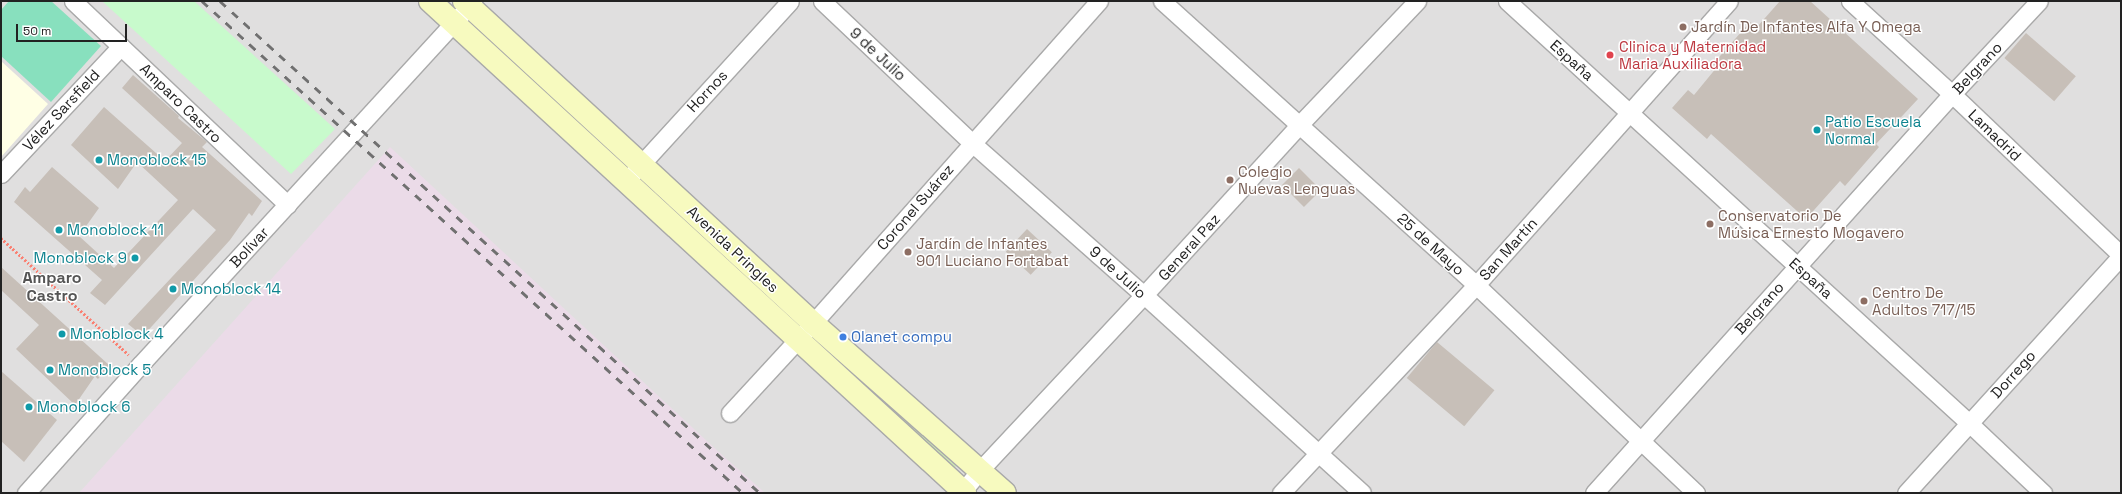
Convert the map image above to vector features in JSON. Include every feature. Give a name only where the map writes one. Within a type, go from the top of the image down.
[{"type":"main road","name":"Avenida Pringles","points":[[430,1],[963,492]]},
{"type":"main road","name":"Avenida Pringles","points":[[469,2],[813,323],[1005,493]]},
{"type":"street","name":"Amparo Castro","points":[[73,1],[288,205]]},
{"type":"street","name":"Hornos","points":[[626,182],[641,163],[790,1]]},
{"type":"street","name":"9 de Julio","points":[[822,1],[972,143],[1320,453],[1362,493]]},
{"type":"street","name":"Coronel Suárez","points":[[730,413],[813,323],[1099,1]]},
{"type":"street","name":"25 de Mayo","points":[[1162,1],[1300,124],[1476,285],[1640,442],[1696,493]]},
{"type":"street","name":"General Paz","points":[[963,492],[980,470],[1144,296],[1300,124],[1417,1]]},
{"type":"street","name":"España","points":[[1507,1],[1798,265],[1969,422],[2043,493]]},
{"type":"street","name":"San Martín","points":[[1281,493],[1476,285],[1729,1]]},
{"type":"street","name":"Lamadrid","points":[[1850,1],[1952,94],[2121,256]]},
{"type":"street","name":"Belgrano","points":[[1594,493],[1952,94],[2039,1]]},
{"type":"street","name":"Bolívar","points":[[26,493],[140,365],[453,23],[469,2]]},
{"type":"street","name":"Vélez Sarsfield","points":[[1,174],[121,46]]},
{"type":"street","name":"Dorrego","points":[[1906,493],[2121,256]]},
{"type":"path","points":[[1,238],[140,365]]},
{"type":"shaded area","points":[[1,1],[2121,1],[2121,493],[1,493]]},
{"type":"shaded area","points":[[1,61],[48,104],[1,157]]},
{"type":"shaded area","points":[[390,147],[721,454],[765,493],[79,493]]},
{"type":"green space","points":[[9,1],[51,1],[101,46],[51,102],[1,56],[1,10]]},
{"type":"green space","points":[[102,1],[194,1],[335,129],[291,174]]},
{"type":"green space","points":[[817,337],[956,466],[953,470],[813,342]]},
{"type":"building","points":[[1780,1],[1810,1],[1918,99],[1876,144],[1879,147],[1845,186],[1840,181],[1806,219],[1711,134],[1707,139],[1672,108],[1688,90],[1694,95],[1717,67],[1713,64],[1750,22],[1757,27]]},
{"type":"building","points":[[2026,33],[2076,76],[2054,101],[2004,58]]},
{"type":"building","points":[[133,75],[179,116],[178,118],[207,142],[202,147],[262,201],[252,216],[249,213],[230,240],[143,336],[128,324],[216,230],[193,209],[105,305],[90,293],[102,280],[14,202],[25,187],[30,192],[52,167],[99,208],[79,236],[114,268],[178,200],[137,162],[118,189],[71,145],[104,107],[165,161],[182,143],[122,88]]},
{"type":"building","points":[[1299,168],[1321,190],[1304,207],[1282,185]]},
{"type":"building","points":[[1027,229],[1052,252],[1031,275],[1006,252]]},
{"type":"building","points":[[1,267],[109,365],[98,379],[95,376],[75,405],[16,349],[39,325],[1,290]]},
{"type":"building","points":[[1437,342],[1494,390],[1464,426],[1407,378]]},
{"type":"building","points":[[1,371],[57,420],[24,462],[1,441]]},
{"type":"railway","points":[[202,1],[743,493]]},
{"type":"railway","points":[[220,1],[760,493]]},
{"type":"place","name":"Jardín De Infantes Alfa Y Omega","points":[[1683,27]]},
{"type":"place","name":"Clinica y Maternidad Maria Auxiliadora","points":[[1610,55]]},
{"type":"place","name":"Patio Escuela Normal","points":[[1817,130]]},
{"type":"place","name":"Monoblock 15","points":[[99,160]]},
{"type":"place","name":"Colegio Nuevas Lenguas","points":[[1230,180]]},
{"type":"place","name":"Conservatorio De Música Ernesto Mogavero","points":[[1710,224]]},
{"type":"place","name":"Monoblock 11","points":[[59,230]]},
{"type":"place","name":"Jardín de Infantes 901 Luciano Fortabat","points":[[908,252]]},
{"type":"place","name":"Monoblock 9","points":[[135,258]]},
{"type":"place","name":"Monoblock 14","points":[[173,289]]},
{"type":"place","name":"Centro De Adultos 717/15","points":[[1864,301]]},
{"type":"place","name":"Monoblock 4","points":[[62,334]]},
{"type":"place","name":"Olanet compu","points":[[843,337]]},
{"type":"place","name":"Monoblock 5","points":[[50,370]]},
{"type":"place","name":"Monoblock 6","points":[[29,407]]},
{"type":"district","name":"Amparo Castro","points":[[52,287]]}]
